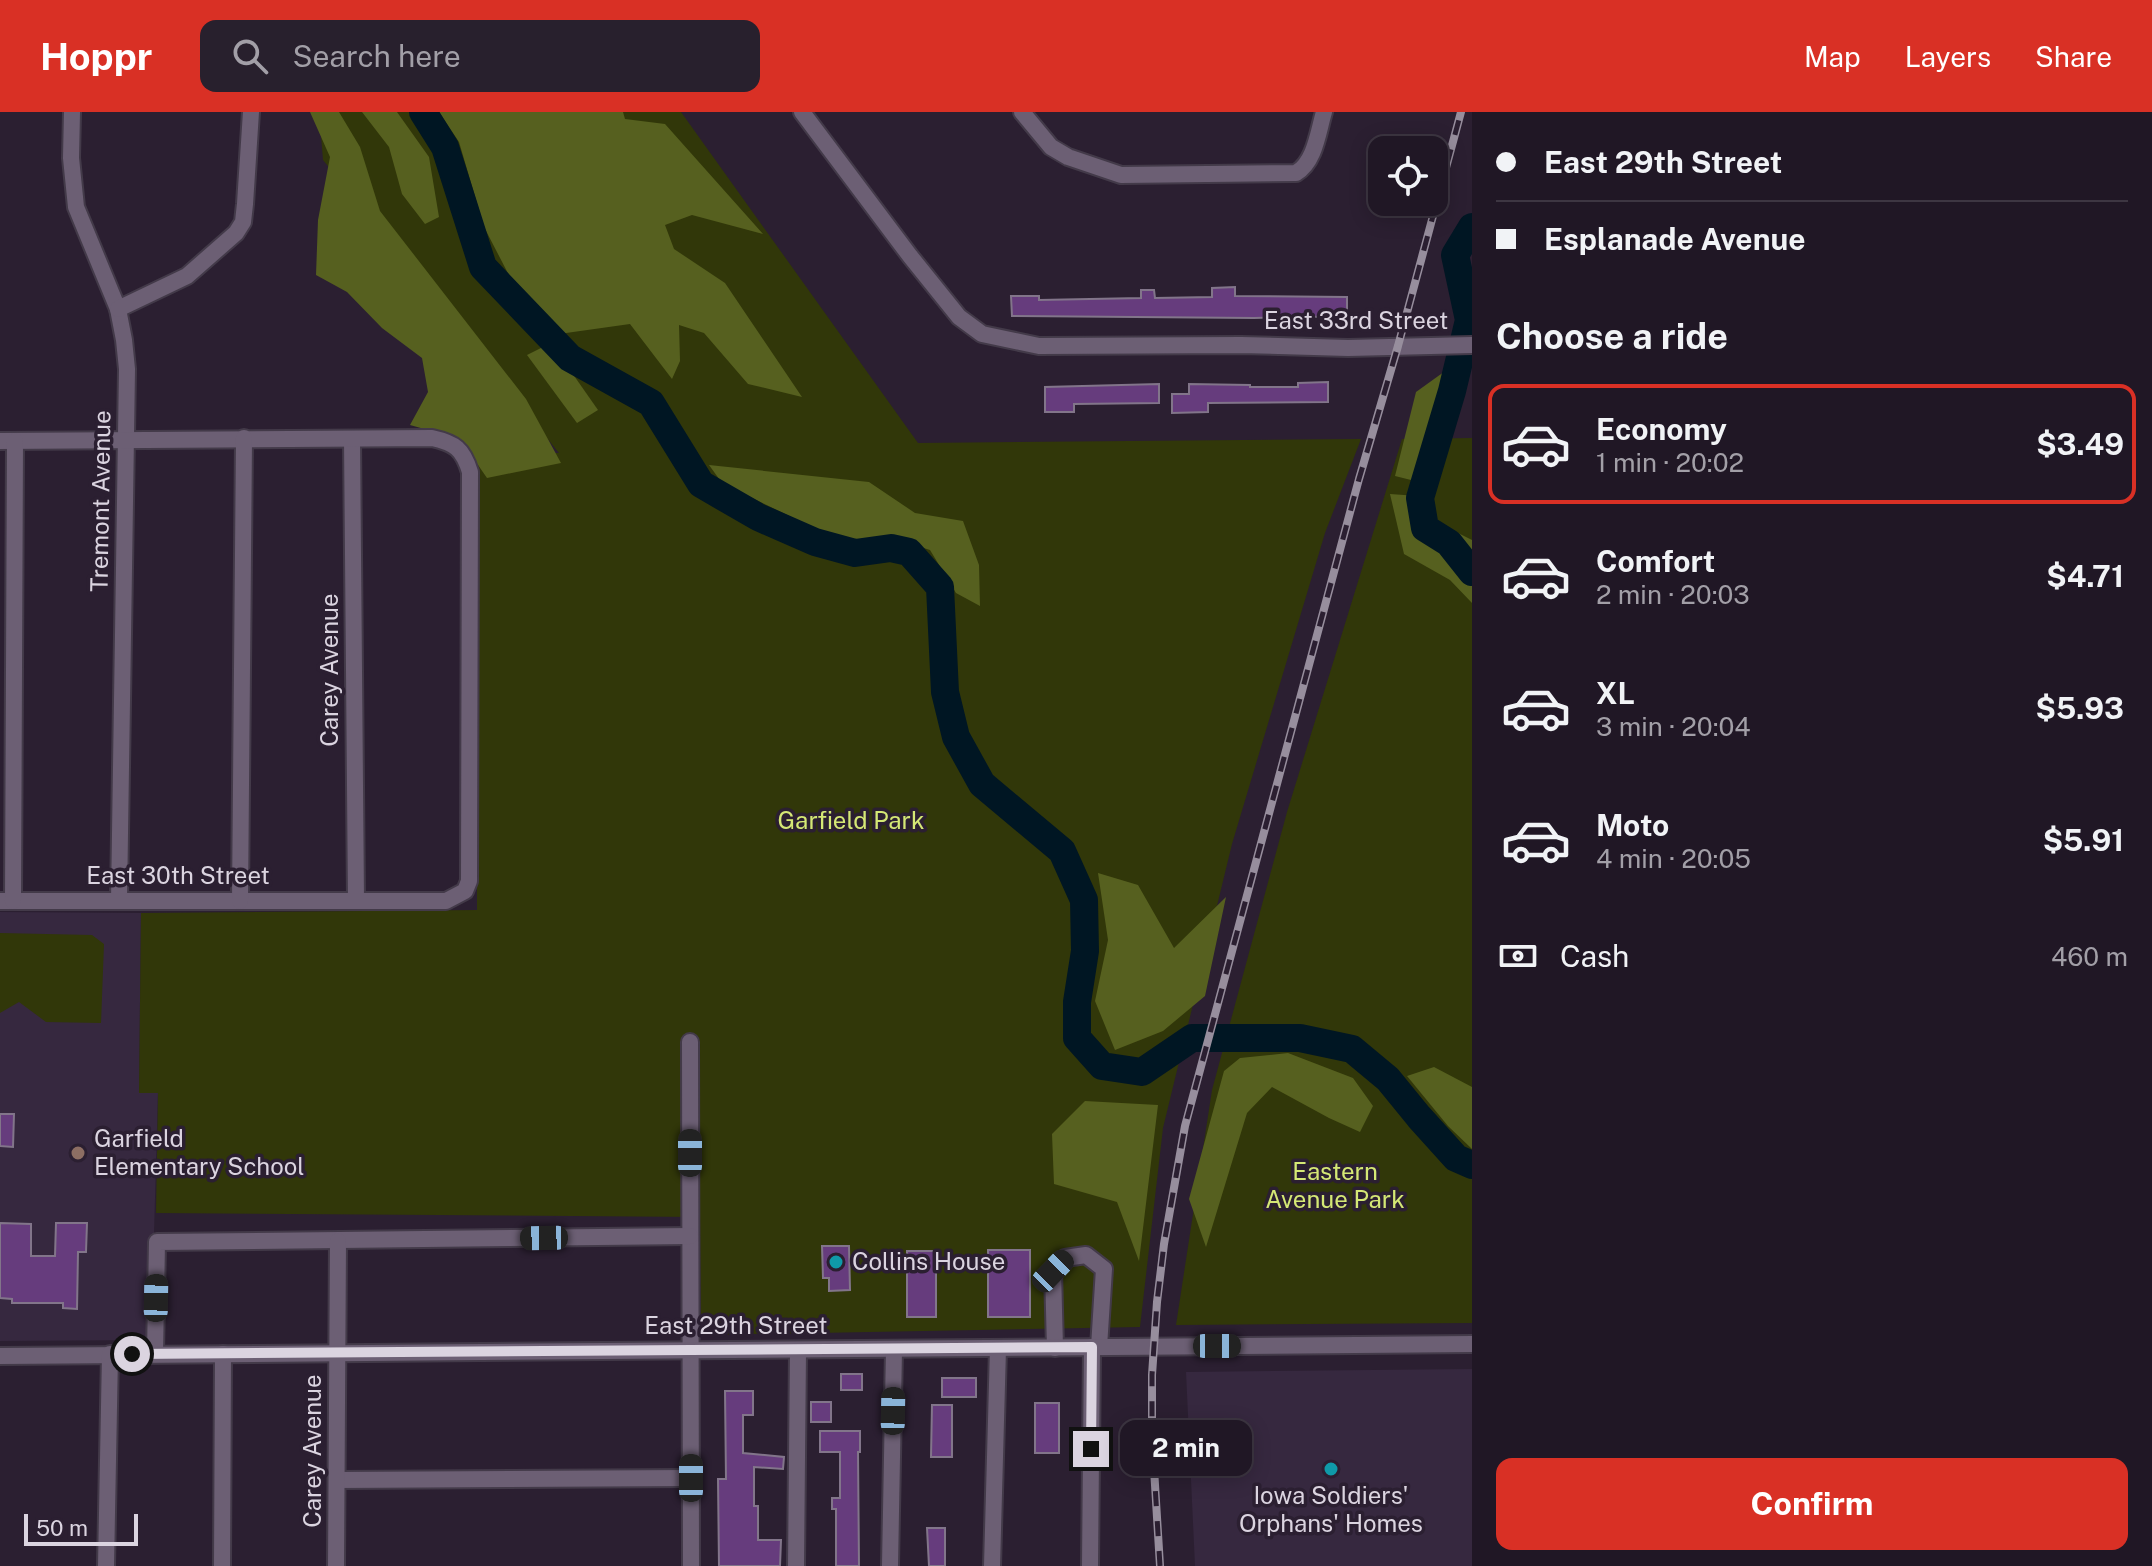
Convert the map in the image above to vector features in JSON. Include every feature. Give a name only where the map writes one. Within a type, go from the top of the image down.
[{"type":"street","name":"Tremont Avenue","points":[[72,112],[71,158],[76,207],[118,309],[127,369],[119,900]]},
{"type":"street","points":[[118,309],[187,276],[236,233],[243,222],[251,112]]},
{"type":"street","name":"East 33rd Street","points":[[802,112],[959,317],[982,334],[1039,346],[1348,348],[1472,345]]},
{"type":"street","points":[[1022,112],[1051,147],[1068,157],[1121,175],[1296,173],[1310,159],[1322,118]]},
{"type":"street","points":[[240,901],[244,438]]},
{"type":"street","name":"East 30th Street","points":[[6,901],[446,901],[465,891],[469,881],[470,472],[465,456],[447,441],[432,438],[352,439]]},
{"type":"street","points":[[6,901],[8,441],[352,439]]},
{"type":"street","name":"Carey Avenue","points":[[352,439],[356,901]]},
{"type":"street","points":[[690,1042],[691,1566]]},
{"type":"street","points":[[155,1354],[157,1242],[690,1236]]},
{"type":"street","name":"Carey Avenue","points":[[336,1566],[338,1241]]},
{"type":"street","points":[[1055,1348],[1053,1271],[1065,1258],[1086,1255],[1104,1269],[1095,1347],[1090,1566]]},
{"type":"street","name":"East 29th Street","points":[[0,1356],[1472,1344]]},
{"type":"street","points":[[992,1566],[998,1348]]},
{"type":"street","points":[[890,1566],[894,1349]]},
{"type":"street","points":[[796,1566],[798,1350]]},
{"type":"street","points":[[106,1566],[110,1354]]},
{"type":"street","points":[[222,1566],[223,1354]]},
{"type":"street","points":[[337,1480],[691,1478]]},
{"type":"shaded area","name":"Garfield Elementary School","points":[[0,912],[141,913],[139,1092],[158,1092],[151,1340],[0,1341]]},
{"type":"shaded area","name":"Iowa Soldiers' Orphans' Homes","points":[[1472,1369],[1472,1566],[1195,1566],[1186,1372]]},
{"type":"green space","points":[[310,112],[339,112],[360,147],[380,211],[526,399],[561,463],[487,478],[460,439],[410,425],[428,392],[422,358],[382,328],[347,292],[316,275],[318,220],[330,157]]},
{"type":"green space","name":"Garfield Park","points":[[319,112],[681,112],[918,443],[1361,439],[1325,533],[1232,844],[1163,1128],[1140,1327],[701,1335],[700,1217],[156,1213],[158,1093],[139,1093],[141,913],[477,910],[477,454],[559,453],[323,160]]},
{"type":"green space","points":[[362,112],[397,112],[429,157],[439,217],[425,224],[402,194],[389,147]]},
{"type":"green space","points":[[439,112],[623,112],[625,119],[665,124],[763,234],[692,215],[665,225],[674,249],[725,283],[802,397],[748,384],[704,333],[679,325],[680,361],[672,379],[630,324],[559,334],[512,281],[484,227],[459,142]]},
{"type":"green space","points":[[543,347],[570,370],[598,410],[577,423],[527,355]]},
{"type":"green space","points":[[1448,369],[1415,481],[1395,476],[1416,392]]},
{"type":"green space","name":"Eastern Avenue Park","points":[[1472,438],[1472,1323],[1176,1325],[1212,1090],[1287,812],[1402,439]]},
{"type":"green space","points":[[709,465],[869,482],[915,513],[963,521],[979,565],[980,606],[956,593],[930,550],[888,537],[844,543],[722,483]]},
{"type":"green space","points":[[1390,494],[1432,497],[1438,523],[1472,540],[1472,603],[1450,580],[1404,554]]},
{"type":"green space","points":[[1098,873],[1138,885],[1174,948],[1226,897],[1205,996],[1163,1031],[1115,1050],[1095,1001],[1108,940]]},
{"type":"green space","points":[[0,933],[92,935],[104,944],[101,1023],[46,1022],[19,1002],[0,1013]]},
{"type":"green space","points":[[1288,1053],[1353,1078],[1373,1106],[1360,1132],[1272,1087],[1247,1113],[1206,1247],[1189,1199],[1224,1071],[1240,1058]]},
{"type":"green space","points":[[1434,1067],[1472,1087],[1472,1149],[1448,1126],[1407,1076]]},
{"type":"green space","points":[[1085,1101],[1158,1105],[1139,1261],[1117,1202],[1054,1184],[1052,1134]]},
{"type":"building","points":[[1235,287],[1235,296],[1347,297],[1347,316],[1012,316],[1011,296],[1039,296],[1039,300],[1141,298],[1141,290],[1154,290],[1155,298],[1212,297],[1212,288]]},
{"type":"building","points":[[1328,382],[1328,402],[1208,403],[1208,412],[1172,413],[1172,394],[1189,394],[1189,384],[1298,387],[1298,383]]},
{"type":"building","points":[[1159,384],[1159,403],[1074,404],[1074,412],[1045,412],[1045,387]]},
{"type":"building","points":[[0,1114],[14,1114],[13,1147],[0,1146]]},
{"type":"building","points":[[0,1223],[31,1224],[31,1256],[55,1256],[56,1223],[87,1223],[86,1252],[78,1252],[77,1309],[63,1308],[63,1303],[12,1303],[12,1299],[0,1298]]},
{"type":"building","name":"Collins House","points":[[822,1246],[849,1246],[850,1290],[829,1291],[829,1278],[823,1278]]},
{"type":"building","points":[[988,1250],[1030,1250],[1030,1317],[988,1317]]},
{"type":"building","points":[[907,1251],[936,1251],[936,1317],[907,1317]]},
{"type":"building","points":[[841,1374],[862,1374],[862,1390],[841,1390]]},
{"type":"building","points":[[942,1378],[976,1378],[976,1397],[942,1397]]},
{"type":"building","points":[[725,1391],[753,1391],[753,1415],[743,1415],[743,1453],[784,1457],[783,1469],[754,1467],[758,1540],[781,1540],[780,1566],[719,1566],[718,1479],[726,1479]]},
{"type":"building","points":[[811,1402],[831,1402],[831,1422],[811,1422]]},
{"type":"building","points":[[1035,1403],[1059,1403],[1059,1453],[1035,1453]]},
{"type":"building","points":[[932,1405],[952,1405],[952,1457],[931,1457]]},
{"type":"building","points":[[820,1431],[860,1431],[859,1566],[836,1566],[836,1509],[832,1509],[832,1498],[840,1498],[840,1452],[820,1452]]},
{"type":"building","points":[[927,1528],[945,1528],[945,1566],[929,1566]]},
{"type":"waterway","points":[[423,112],[445,147],[483,267],[570,358],[651,403],[701,484],[758,517],[815,542],[855,553],[891,548],[909,552],[940,587],[945,692],[956,737],[982,784],[1062,851],[1084,900],[1085,951],[1077,1002],[1077,1038],[1102,1066],[1142,1072],[1192,1038],[1300,1038],[1352,1049],[1388,1079],[1456,1158],[1472,1165]]},
{"type":"waterway","points":[[1472,227],[1455,255],[1469,320],[1452,391],[1420,498],[1425,528],[1449,543],[1472,572]]},
{"type":"railway","points":[[1160,1566],[1152,1436],[1152,1375],[1164,1244],[1185,1126],[1461,112]]},
{"type":"place","name":"Garfield Elementary School","points":[[78,1153]]},
{"type":"place","name":"Collins House","points":[[836,1262]]},
{"type":"place","name":"Iowa Soldiers' Orphans' Homes","points":[[1331,1469]]},
{"type":"route","points":[[132,1354],[1092,1347],[1091,1449]]}]
